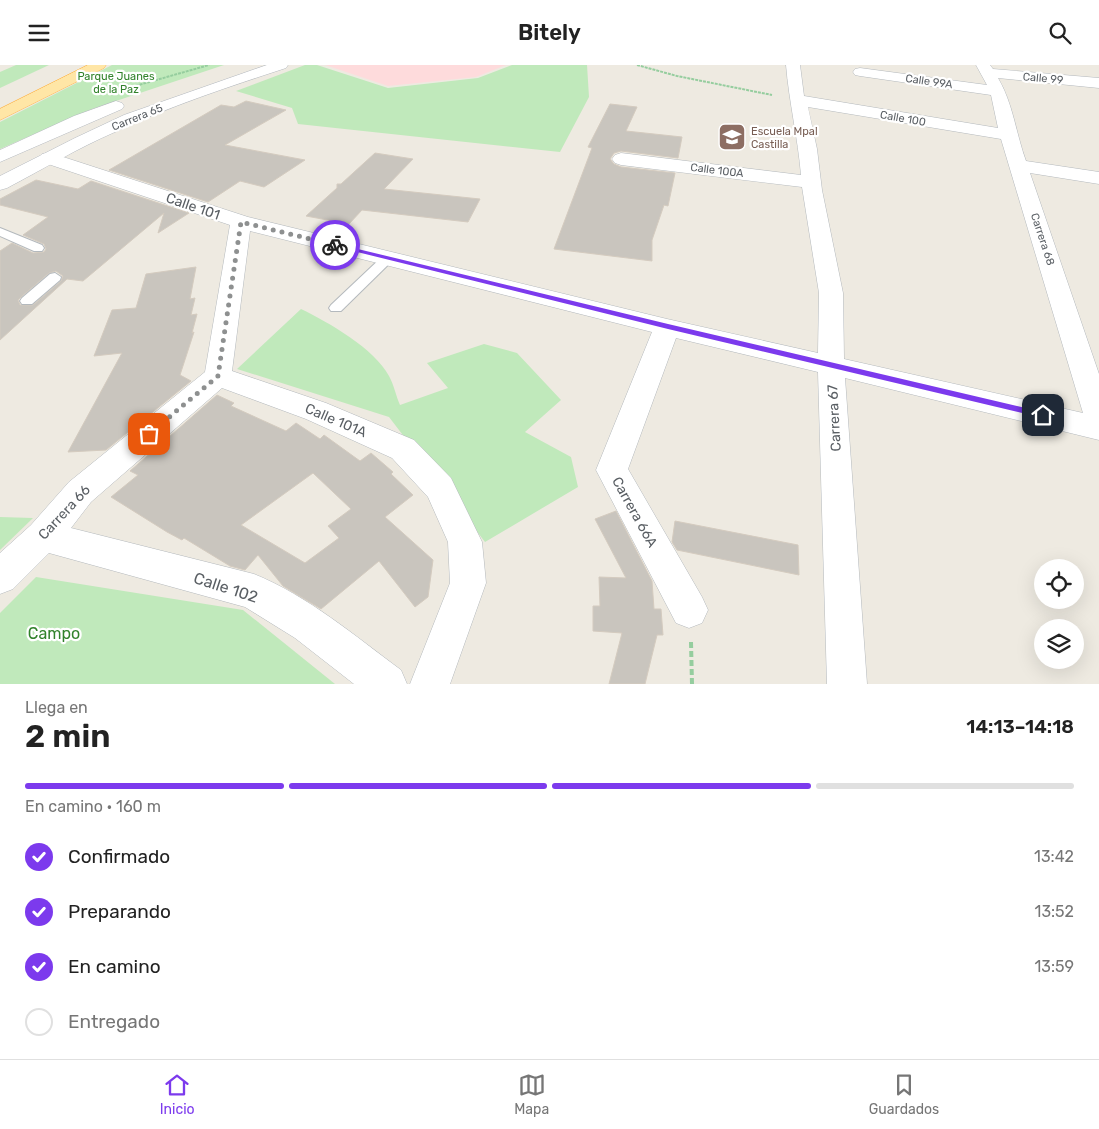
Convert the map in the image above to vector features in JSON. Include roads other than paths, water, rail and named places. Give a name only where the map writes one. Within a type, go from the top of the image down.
[{"type":"main road","points":[[0,102],[75,65]]},
{"type":"main road","points":[[0,115],[99,65]]},
{"type":"street","name":"Carrera 65","points":[[0,157],[80,120],[239,65]]},
{"type":"street","name":"Carrera 65","points":[[0,184],[86,138],[141,115],[281,65]]},
{"type":"street","name":"Carrera 67","points":[[793,65],[797,100],[802,113],[812,190],[832,293],[831,366],[847,684]]},
{"type":"street","name":"Calle 99A","points":[[859,68],[989,76]]},
{"type":"street","points":[[859,68],[863,98]]},
{"type":"street","name":"Calle 99","points":[[989,76],[1099,83]]},
{"type":"street","name":"Carrera 68","points":[[989,76],[1020,166],[1099,416]]},
{"type":"street","name":"Calle 100","points":[[797,100],[863,98],[1008,135]]},
{"type":"street","name":"Calle 101","points":[[48,158],[241,222],[668,327],[1099,428]]},
{"type":"street","name":"Calle 100A","points":[[621,159],[812,182]]},
{"type":"street","points":[[1020,166],[1099,178]]},
{"type":"street","points":[[218,376],[241,222]]},
{"type":"street","name":"Carrera 66A","points":[[668,327],[612,470],[689,610]]},
{"type":"street","name":"Calle 101A","points":[[218,376],[316,411],[403,449],[440,488],[465,542],[468,583],[430,684]]},
{"type":"street","name":"Carrera 66","points":[[0,577],[43,535],[80,492],[218,376]]},
{"type":"street","name":"Calle 102","points":[[43,535],[254,592],[308,625],[387,684]]},
{"type":"lane","points":[[0,232],[38,248]]},
{"type":"lane","points":[[336,308],[389,257]]},
{"type":"lane","points":[[27,301],[55,277]]},
{"type":"place","name":"Escuela Mpal Castilla","points":[[732,137]]},
{"type":"park label","name":"Parque Juanes de la Paz","points":[[116,82]]},
{"type":"park label","name":"Campo","points":[[54,633]]}]
